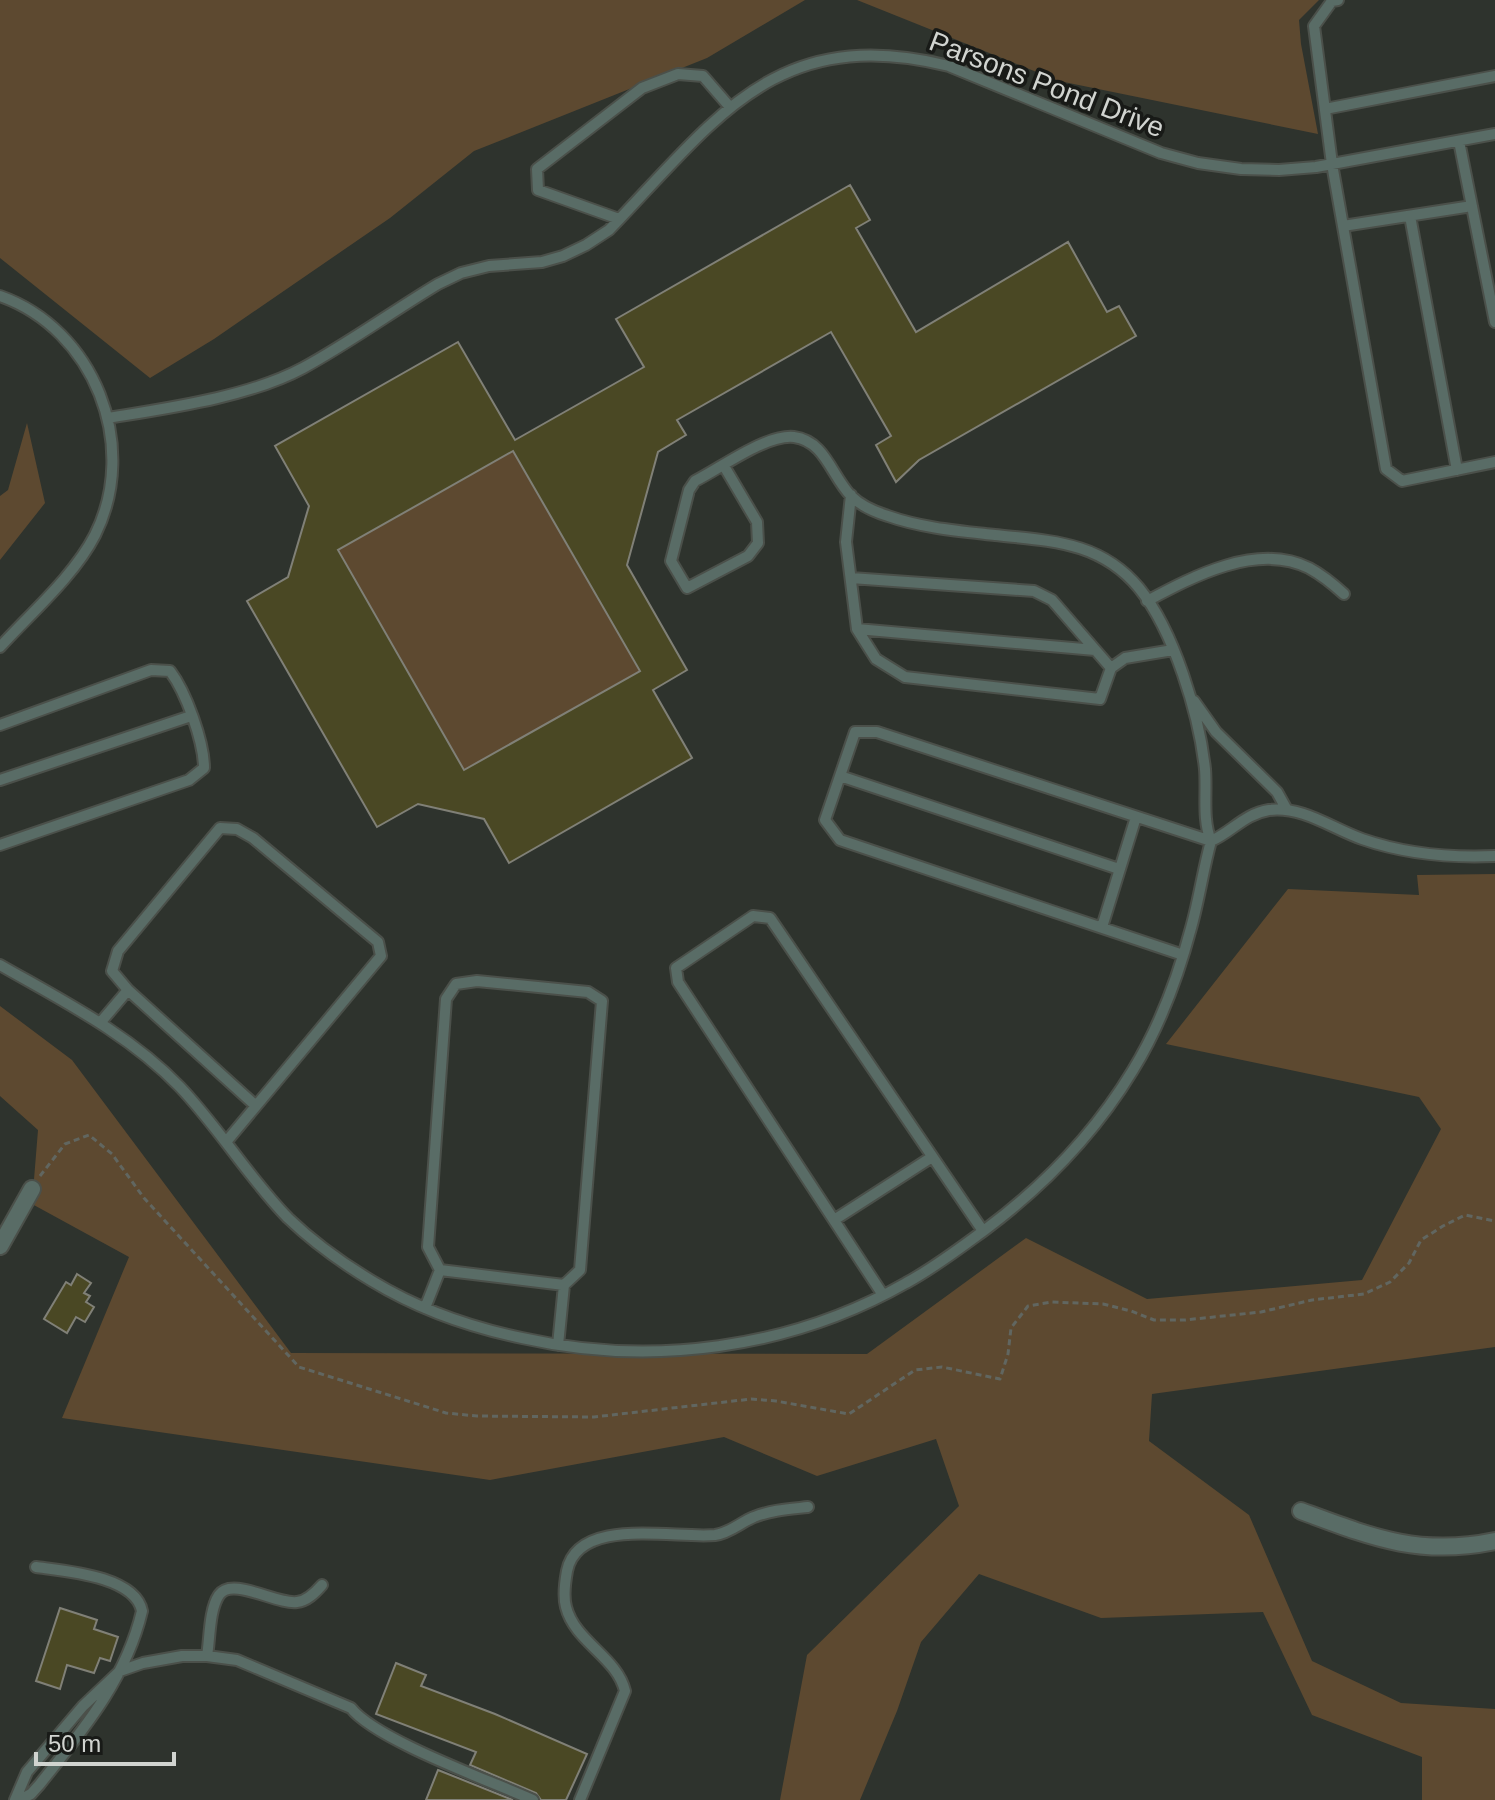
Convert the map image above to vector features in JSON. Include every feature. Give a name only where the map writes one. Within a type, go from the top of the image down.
[{"type":"street","points":[[0,1246],[32,1189]]},
{"type":"street","points":[[1301,1511],[1401,1544],[1463,1547],[1495,1541]]},
{"type":"lane","points":[[1338,0],[1332,1],[1314,26],[1332,164],[1386,469],[1402,481],[1495,462]]},
{"type":"lane","name":"Parsons Pond Drive","points":[[108,418],[198,403],[277,379],[302,369],[438,284],[461,273],[489,266],[542,262],[586,245],[619,219],[729,106],[776,77],[818,61],[850,56],[903,56],[949,66],[1161,153],[1198,163],[1241,169],[1279,170],[1332,164],[1495,134]]},
{"type":"lane","points":[[619,219],[538,190],[537,169],[642,88],[678,74],[703,76],[729,106]]},
{"type":"lane","points":[[1325,109],[1495,76]]},
{"type":"lane","points":[[1459,141],[1495,322]]},
{"type":"lane","points":[[1343,226],[1472,206]]},
{"type":"lane","points":[[1410,216],[1457,470]]},
{"type":"lane","points":[[0,296],[31,310],[50,323],[72,345],[100,392],[113,446],[112,476],[106,506],[83,556],[0,647]]},
{"type":"lane","points":[[0,965],[100,1023],[156,1063],[182,1089],[285,1215],[332,1255],[372,1282],[425,1308],[490,1331],[558,1345],[633,1352],[727,1345],[819,1322],[883,1295],[945,1259],[1050,1176],[1109,1107],[1134,1069],[1155,1028],[1183,955],[1211,841],[1206,830],[1203,757],[1189,693],[1173,650],[1140,589],[1108,560],[1081,547],[1056,540],[927,527],[875,512],[851,495],[814,443],[795,437],[780,437],[765,442],[695,481],[689,490],[671,561],[687,588],[748,556],[758,543],[757,522],[724,466]]},
{"type":"lane","points":[[851,495],[846,542],[857,629],[876,659],[905,677],[1100,699],[1111,668],[1125,658],[1173,650]]},
{"type":"lane","points":[[1147,601],[1222,567],[1267,559],[1306,566],[1344,594]]},
{"type":"lane","points":[[851,578],[1034,591],[1052,600],[1111,668]]},
{"type":"lane","points":[[857,629],[1095,650]]},
{"type":"lane","points":[[0,725],[151,670],[170,671],[179,683],[204,755],[204,768],[189,780],[0,845]]},
{"type":"lane","points":[[1189,693],[1216,732],[1277,792],[1287,810]]},
{"type":"lane","points":[[0,780],[191,716]]},
{"type":"lane","points":[[1183,955],[840,840],[825,820],[855,732],[877,732],[1211,841]]},
{"type":"lane","points":[[840,776],[1119,869]]},
{"type":"lane","points":[[1211,841],[1251,815],[1269,810],[1287,810],[1305,813],[1362,838],[1399,849],[1432,855],[1495,856]]},
{"type":"lane","points":[[1102,927],[1136,817]]},
{"type":"lane","points":[[226,1142],[381,956],[378,942],[253,838],[237,829],[220,828],[118,951],[112,971],[128,990],[255,1105]]},
{"type":"lane","points":[[883,1295],[678,982],[676,968],[753,916],[770,918],[983,1231]]},
{"type":"lane","points":[[425,1308],[440,1270],[428,1247],[446,999],[456,984],[477,981],[588,992],[602,1001],[580,1270],[564,1285],[558,1345]]},
{"type":"lane","points":[[100,1023],[128,990]]},
{"type":"lane","points":[[834,1220],[932,1157]]},
{"type":"lane","points":[[440,1270],[564,1285]]},
{"type":"lane","points":[[580,1800],[625,1691],[620,1676],[578,1629],[566,1609],[566,1576],[575,1552],[583,1544],[605,1536],[717,1535],[761,1514],[808,1507]]},
{"type":"lane","points":[[17,1800],[31,1794],[93,1718],[120,1671],[142,1611],[134,1595],[124,1587],[83,1574],[36,1567]]},
{"type":"lane","points":[[207,1656],[215,1603],[227,1588],[296,1602],[314,1595],[322,1585]]},
{"type":"lane","points":[[17,1800],[27,1772],[83,1706],[120,1671],[163,1658],[207,1656],[237,1660],[351,1708],[356,1715],[391,1737],[533,1800]]},
{"type":"path","points":[[32,1189],[48,1163],[65,1144],[89,1135],[112,1154],[144,1198],[299,1367],[446,1413],[477,1416],[594,1417],[751,1399],[849,1414],[915,1370],[942,1367],[1000,1379],[1008,1354],[1011,1328],[1028,1306],[1052,1302],[1103,1304],[1154,1320],[1185,1320],[1261,1312],[1312,1300],[1364,1294],[1390,1282],[1409,1263],[1421,1240],[1443,1226],[1465,1215],[1495,1221]]},
{"type":"shaded area","points":[[0,0],[805,0],[707,58],[474,151],[390,218],[214,339],[150,378],[0,258]]},
{"type":"shaded area","points":[[857,0],[1319,0],[1299,20],[1318,134],[1059,81]]},
{"type":"shaded area","points":[[27,423],[45,503],[0,560],[0,496],[8,490]]},
{"type":"shaded area","points":[[513,451],[640,671],[464,770],[338,550]]},
{"type":"shaded area","points":[[1495,874],[1495,1347],[1152,1394],[1149,1441],[1249,1515],[1312,1661],[1401,1703],[1495,1709],[1495,1800],[1422,1800],[1422,1757],[1312,1715],[1263,1612],[1101,1618],[979,1574],[921,1642],[897,1711],[860,1800],[780,1800],[807,1655],[959,1506],[936,1439],[817,1476],[724,1437],[490,1480],[62,1418],[129,1257],[32,1204],[38,1130],[0,1096],[0,1006],[72,1060],[291,1353],[867,1354],[1026,1238],[1147,1299],[1362,1280],[1441,1129],[1419,1097],[1166,1044],[1288,889],[1419,895],[1417,875]]},
{"type":"building","points":[[850,185],[870,220],[856,228],[916,332],[1068,242],[1107,312],[1119,306],[1136,336],[919,460],[896,482],[876,445],[891,436],[831,332],[677,420],[686,435],[658,452],[627,565],[687,670],[653,690],[692,758],[509,863],[484,819],[418,804],[377,827],[247,601],[288,577],[309,506],[275,446],[458,342],[515,440],[644,367],[616,319]],"holes":[[[513,451],[640,671],[464,770],[338,550]]]},
{"type":"building","points":[[77,1274],[91,1283],[84,1293],[90,1296],[86,1302],[94,1307],[85,1322],[76,1317],[67,1333],[44,1319],[66,1282],[71,1285]]},
{"type":"building","points":[[60,1608],[97,1620],[94,1629],[118,1637],[110,1661],[100,1658],[94,1673],[67,1665],[60,1689],[36,1681]]},
{"type":"building","points":[[396,1663],[426,1675],[421,1686],[587,1754],[566,1800],[541,1800],[536,1793],[470,1765],[476,1752],[376,1714]]},
{"type":"building","points":[[438,1770],[513,1800],[426,1800]]}]
